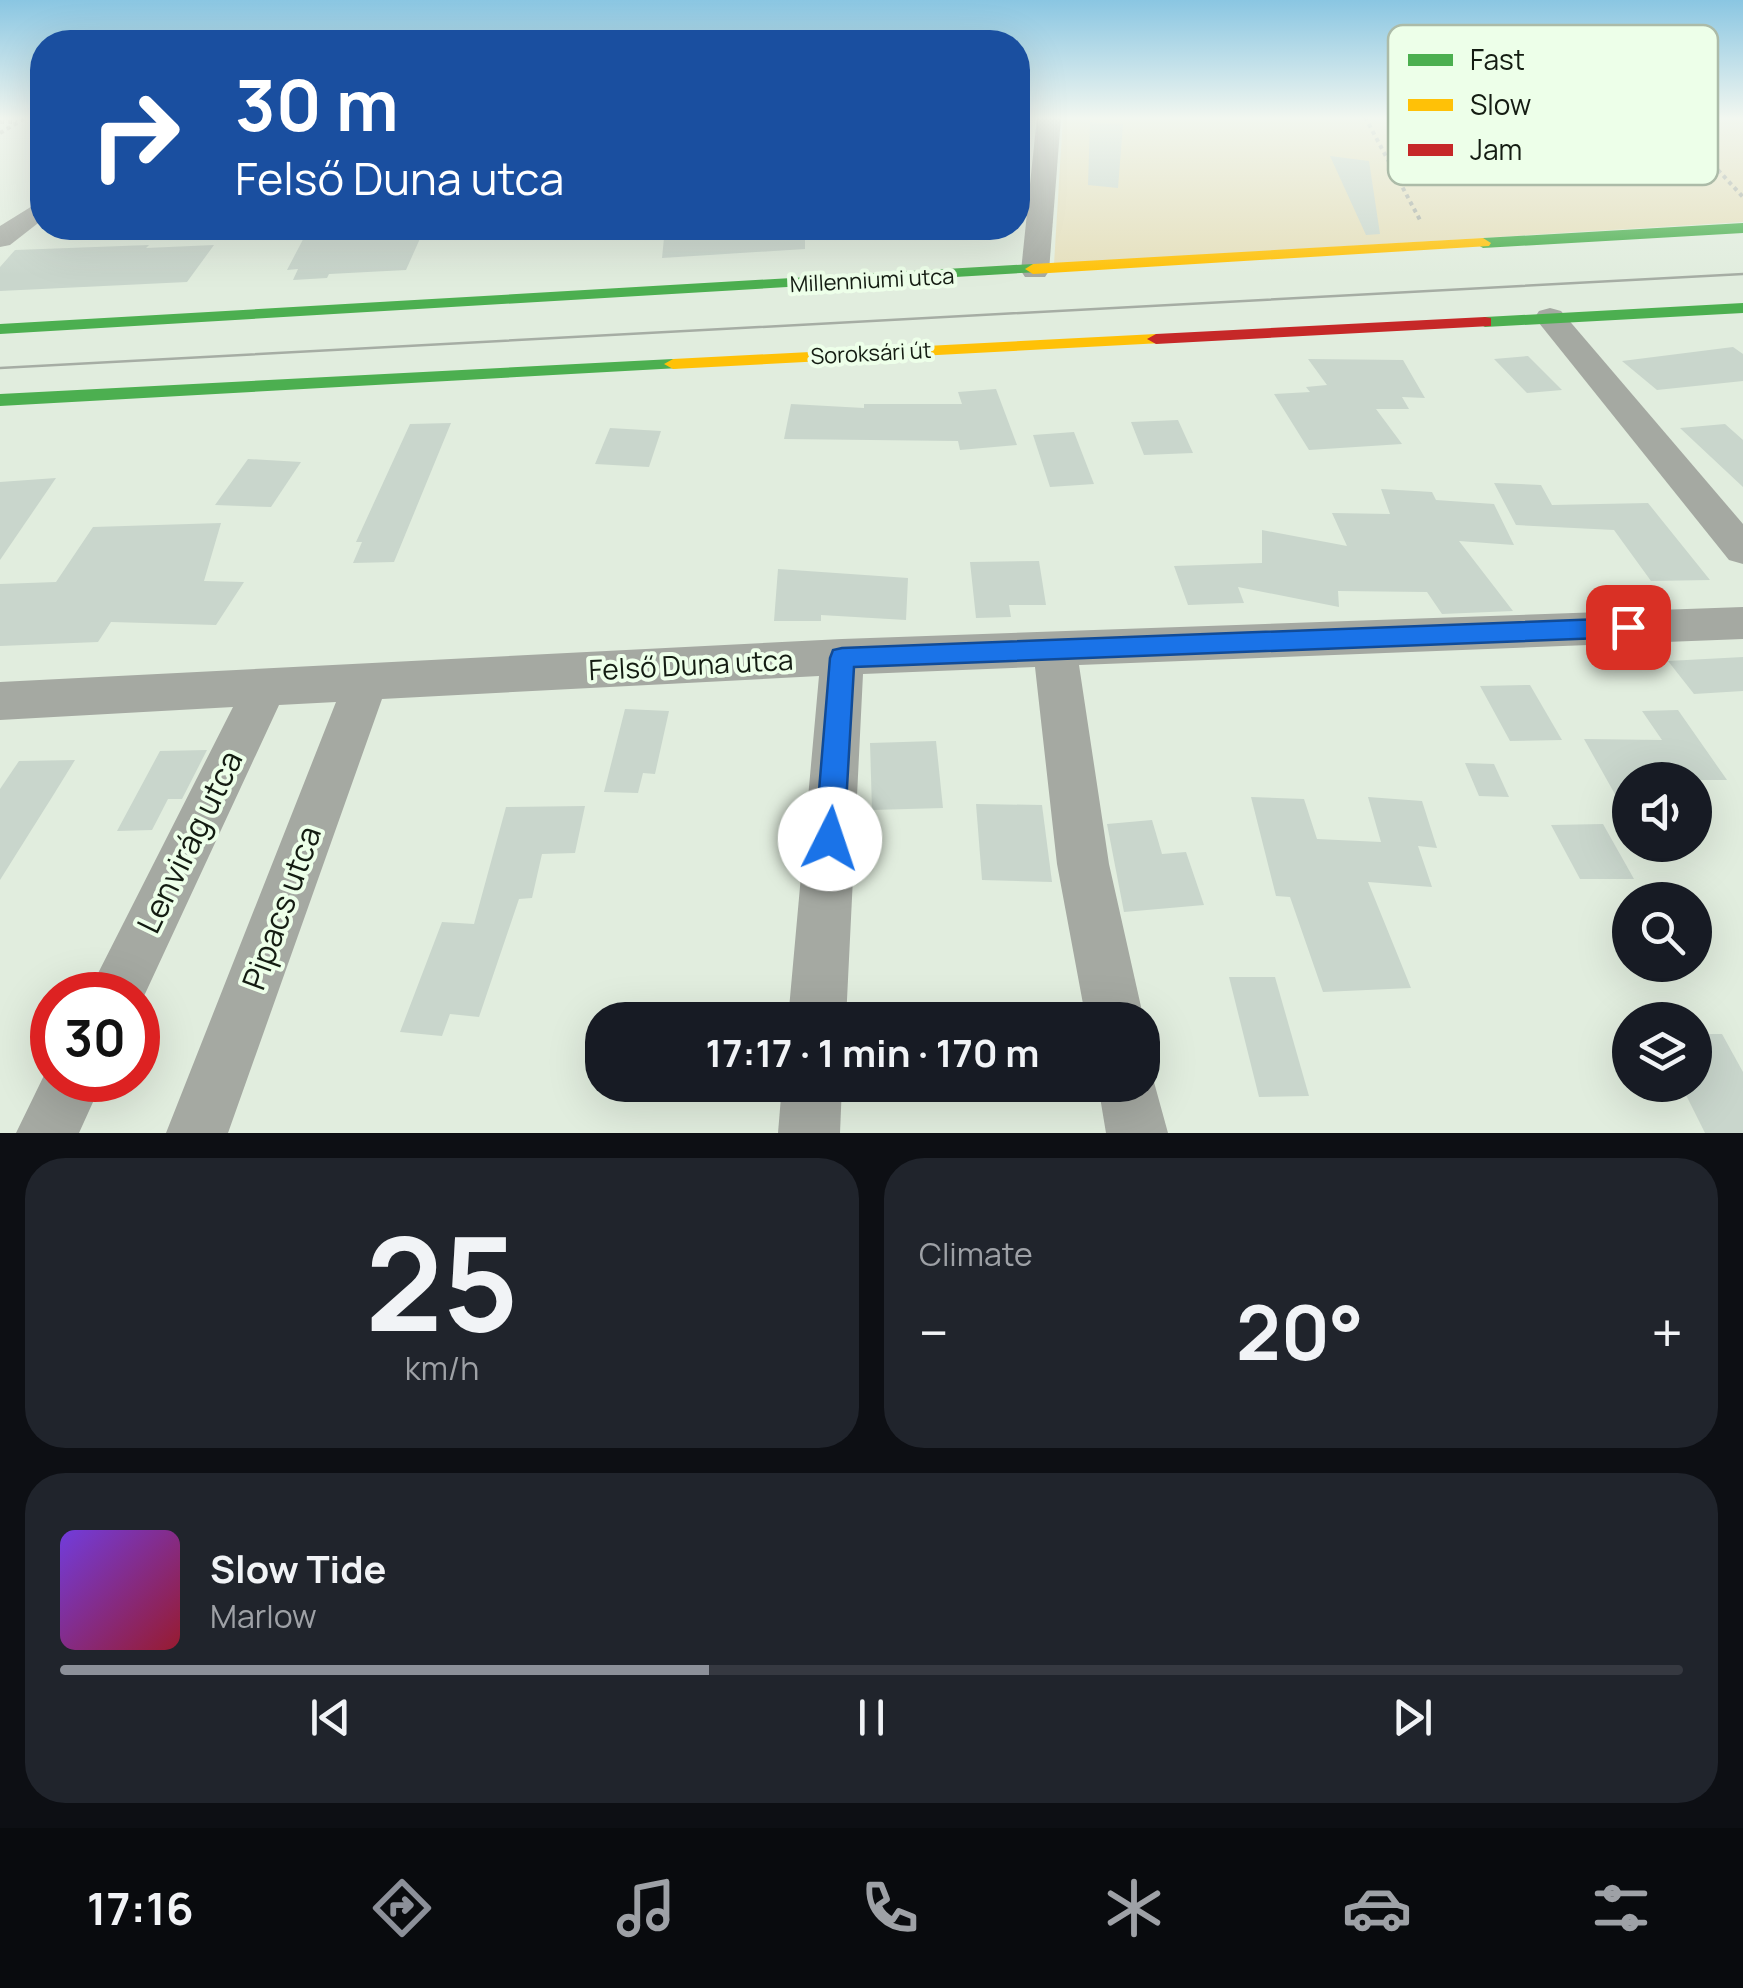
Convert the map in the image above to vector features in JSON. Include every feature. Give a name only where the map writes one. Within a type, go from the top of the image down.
[{"type":"street","points":[[1035,271],[1044,170]]},
{"type":"street","points":[[0,239],[30,217]]},
{"type":"street","name":"Millenniumi utca","points":[[0,329],[1743,228]]},
{"type":"street","name":"Soroksári út","points":[[0,400],[1743,308]]},
{"type":"street","points":[[1550,318],[1743,550]]},
{"type":"street","name":"Felső Duna utca","points":[[0,702],[842,658],[1743,623]]},
{"type":"street","points":[[1054,650],[1083,864],[1110,1002]]},
{"type":"street","points":[[818,1002],[842,658]]},
{"type":"street","name":"Pipacs utca","points":[[198,1133],[366,683]]},
{"type":"street","name":"Lenvirág utca","points":[[126,972],[265,688]]},
{"type":"street","points":[[48,1133],[63,1102]]},
{"type":"street","points":[[809,1133],[811,1102]]},
{"type":"street","points":[[1131,1102],[1137,1133]]},
{"type":"path","points":[[1718,170],[1743,197]]},
{"type":"path","points":[[1401,185],[1434,248]]},
{"type":"shaded area","points":[[1060,170],[1388,170],[1388,185],[1718,185],[1718,170],[1743,170],[1743,222],[1054,264]]},
{"type":"building","points":[[1088,170],[1119,170],[1118,188],[1088,185]]},
{"type":"building","points":[[1336,170],[1370,170],[1380,234],[1366,235]]},
{"type":"building","points":[[303,240],[419,240],[406,270],[293,280],[298,269],[287,270]]},
{"type":"building","points":[[664,240],[805,240],[805,249],[662,258]]},
{"type":"building","points":[[149,245],[146,248],[214,245],[187,282],[0,291],[0,267],[15,250]]},
{"type":"building","points":[[1733,347],[1743,354],[1743,381],[1657,390],[1622,361]]},
{"type":"building","points":[[1528,356],[1562,390],[1527,393],[1494,359]]},
{"type":"building","points":[[1308,359],[1403,360],[1425,398],[1402,397],[1409,409],[1376,409],[1402,444],[1309,450],[1274,394],[1310,392],[1306,387],[1327,385]]},
{"type":"building","points":[[996,389],[1017,445],[960,450],[958,441],[784,439],[791,404],[864,408],[864,404],[962,404],[958,392]]},
{"type":"building","points":[[1178,420],[1193,453],[1144,455],[1131,422]]},
{"type":"building","points":[[451,423],[394,562],[353,563],[362,542],[356,542],[410,424]]},
{"type":"building","points":[[1725,424],[1743,440],[1743,487],[1680,428]]},
{"type":"building","points":[[610,428],[661,431],[649,467],[595,464]]},
{"type":"building","points":[[1074,432],[1094,484],[1050,487],[1033,435]]},
{"type":"building","points":[[248,459],[301,462],[271,507],[215,505]]},
{"type":"building","points":[[56,478],[0,560],[0,482]]},
{"type":"building","points":[[1494,483],[1541,485],[1552,505],[1648,503],[1710,580],[1651,581],[1614,530],[1516,525]]},
{"type":"building","points":[[1381,489],[1432,492],[1436,500],[1494,504],[1514,545],[1459,541],[1513,611],[1442,614],[1427,592],[1338,591],[1339,607],[1238,587],[1244,603],[1188,605],[1174,566],[1262,563],[1262,530],[1347,546],[1332,513],[1390,514]]},
{"type":"building","points":[[221,523],[204,581],[244,582],[216,625],[111,622],[98,642],[0,646],[0,584],[56,582],[93,527]]},
{"type":"building","points":[[1039,561],[1046,605],[1009,605],[1011,617],[976,618],[970,562]]},
{"type":"building","points":[[778,569],[908,578],[906,620],[821,615],[821,621],[774,621]]},
{"type":"building","points":[[1743,657],[1743,691],[1694,694],[1668,661]]},
{"type":"building","points":[[1530,685],[1562,740],[1510,741],[1480,686]]},
{"type":"building","points":[[625,709],[669,711],[655,774],[643,773],[638,793],[604,792]]},
{"type":"building","points":[[1678,710],[1727,780],[1712,780],[1712,762],[1612,762],[1612,789],[1584,739],[1662,740],[1642,711]]},
{"type":"building","points":[[936,741],[943,808],[872,810],[870,743]]},
{"type":"building","points":[[207,750],[182,799],[168,799],[152,830],[117,831],[160,751]]},
{"type":"building","points":[[75,760],[0,880],[0,789],[19,761]]},
{"type":"building","points":[[1465,763],[1494,764],[1509,797],[1479,796]]},
{"type":"building","points":[[1251,797],[1304,799],[1317,839],[1381,842],[1368,797],[1422,801],[1437,848],[1418,846],[1432,887],[1368,882],[1411,988],[1323,992],[1290,897],[1276,896]]},
{"type":"building","points":[[976,804],[1042,805],[1052,882],[982,880]]},
{"type":"building","points":[[585,806],[575,853],[542,854],[532,898],[519,899],[479,1017],[450,1014],[442,1036],[400,1032],[442,922],[474,924],[506,807]]},
{"type":"building","points":[[1152,820],[1162,854],[1186,852],[1204,905],[1124,912],[1107,824]]},
{"type":"building","points":[[1603,824],[1612,840],[1612,862],[1624,862],[1634,879],[1580,879],[1551,825]]},
{"type":"building","points":[[1229,977],[1275,977],[1309,1096],[1259,1097]]},
{"type":"building","points":[[1712,1034],[1722,1034],[1743,1072],[1743,1133],[1705,1133],[1690,1102],[1712,1102]]},
{"type":"tram line","points":[[0,368],[1743,274]]},
{"type":"traffic: fast","points":[[1483,243],[1743,228]]},
{"type":"traffic: fast","points":[[0,329],[1033,269]]},
{"type":"traffic: fast","points":[[1485,322],[1743,308]]},
{"type":"traffic: fast","points":[[0,400],[673,364]]},
{"type":"traffic: slow","points":[[1033,269],[1483,243]]},
{"type":"traffic: slow","points":[[673,364],[1156,339]]},
{"type":"traffic: jam","points":[[1156,339],[1485,322]]},
{"type":"route","points":[[830,839],[842,658],[1628,627]]}]
